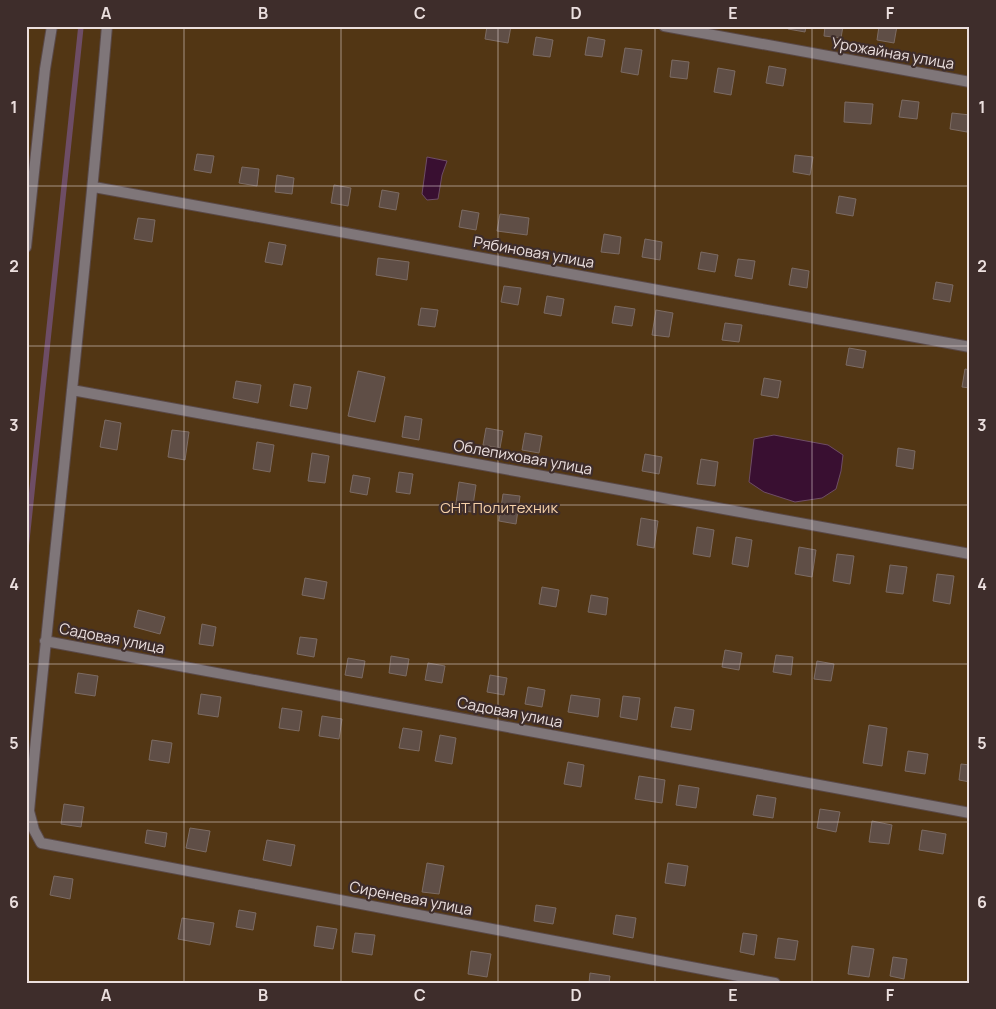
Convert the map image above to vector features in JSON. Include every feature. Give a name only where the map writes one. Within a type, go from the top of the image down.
[{"type":"lane","points":[[26,247],[45,69],[52,26]]},
{"type":"lane","points":[[45,641],[94,187],[107,26]]},
{"type":"lane","name":"Урожайная улица","points":[[664,26],[970,82]]},
{"type":"lane","name":"Рябиновая улица","points":[[94,187],[970,347]]},
{"type":"lane","name":"Облепиховая улица","points":[[72,390],[970,554]]},
{"type":"lane","name":"Садовая улица","points":[[45,641],[970,813]]},
{"type":"lane","name":"Сиреневая улица","points":[[45,641],[30,811],[34,830],[41,843],[775,983]]},
{"type":"green space","name":"СНТ Политехник","points":[[26,26],[970,26],[970,983],[26,983]]},
{"type":"shaded area","points":[[427,157],[447,161],[442,175],[438,199],[427,200],[422,194]]},
{"type":"shaded area","points":[[774,435],[828,445],[843,455],[836,489],[822,498],[795,502],[764,492],[749,482],[754,439]]},
{"type":"building","points":[[487,26],[511,26],[508,43],[485,39]]},
{"type":"building","points":[[789,26],[806,26],[805,32],[788,29]]},
{"type":"building","points":[[825,26],[843,26],[841,38],[824,36]]},
{"type":"building","points":[[879,26],[897,26],[894,43],[877,40]]},
{"type":"building","points":[[536,37],[553,40],[550,57],[533,55]]},
{"type":"building","points":[[588,37],[605,40],[602,57],[585,55]]},
{"type":"building","points":[[625,48],[642,50],[638,75],[621,72]]},
{"type":"building","points":[[672,60],[689,62],[687,79],[670,77]]},
{"type":"building","points":[[769,66],[786,69],[783,86],[766,83]]},
{"type":"building","points":[[718,68],[735,71],[731,95],[714,92]]},
{"type":"building","points":[[902,100],[919,102],[917,119],[899,117]]},
{"type":"building","points":[[845,102],[873,104],[871,124],[844,122]]},
{"type":"building","points":[[952,113],[970,115],[967,132],[950,129]]},
{"type":"building","points":[[197,154],[214,156],[211,173],[194,170]]},
{"type":"building","points":[[795,155],[813,157],[810,175],[793,172]]},
{"type":"building","points":[[242,167],[259,169],[257,186],[239,183]]},
{"type":"building","points":[[277,175],[294,178],[292,194],[275,192]]},
{"type":"building","points":[[334,185],[351,188],[348,206],[331,203]]},
{"type":"building","points":[[382,190],[399,193],[396,210],[379,207]]},
{"type":"building","points":[[839,196],[856,199],[853,216],[836,213]]},
{"type":"building","points":[[462,210],[479,213],[476,230],[459,227]]},
{"type":"building","points":[[500,214],[529,218],[527,235],[497,231]]},
{"type":"building","points":[[138,218],[155,220],[152,242],[134,239]]},
{"type":"building","points":[[604,234],[621,237],[619,254],[601,252]]},
{"type":"building","points":[[645,239],[662,242],[660,260],[642,257]]},
{"type":"building","points":[[269,242],[286,245],[282,265],[265,262]]},
{"type":"building","points":[[701,252],[718,255],[715,272],[698,269]]},
{"type":"building","points":[[378,258],[409,262],[407,280],[376,275]]},
{"type":"building","points":[[738,259],[755,261],[752,279],[735,276]]},
{"type":"building","points":[[792,268],[809,271],[807,288],[789,285]]},
{"type":"building","points":[[936,282],[953,285],[950,302],[933,299]]},
{"type":"building","points":[[504,286],[521,288],[518,305],[501,302]]},
{"type":"building","points":[[547,296],[564,299],[561,316],[544,313]]},
{"type":"building","points":[[615,306],[635,309],[632,326],[612,323]]},
{"type":"building","points":[[421,308],[438,310],[435,327],[418,325]]},
{"type":"building","points":[[656,310],[673,313],[669,337],[652,335]]},
{"type":"building","points":[[725,323],[742,325],[739,342],[722,340]]},
{"type":"building","points":[[849,348],[866,351],[863,368],[846,365]]},
{"type":"building","points":[[965,369],[970,370],[970,388],[962,387]]},
{"type":"building","points":[[358,371],[385,377],[375,422],[348,416]]},
{"type":"building","points":[[764,378],[781,381],[778,398],[761,395]]},
{"type":"building","points":[[236,381],[261,385],[258,403],[233,398]]},
{"type":"building","points":[[294,384],[311,387],[307,409],[290,406]]},
{"type":"building","points":[[405,416],[422,419],[419,440],[402,437]]},
{"type":"building","points":[[105,420],[121,423],[117,450],[100,447]]},
{"type":"building","points":[[486,428],[503,431],[500,448],[483,445]]},
{"type":"building","points":[[172,430],[189,432],[185,460],[168,457]]},
{"type":"building","points":[[525,433],[542,436],[539,453],[522,450]]},
{"type":"building","points":[[257,442],[274,445],[270,472],[253,469]]},
{"type":"building","points":[[898,448],[915,451],[913,469],[896,466]]},
{"type":"building","points":[[312,453],[329,456],[325,483],[308,481]]},
{"type":"building","points":[[645,454],[662,457],[659,474],[642,471]]},
{"type":"building","points":[[701,459],[718,462],[715,486],[697,484]]},
{"type":"building","points":[[399,472],[413,474],[410,494],[396,492]]},
{"type":"building","points":[[353,475],[370,478],[367,495],[350,492]]},
{"type":"building","points":[[459,482],[476,485],[472,512],[455,510]]},
{"type":"building","points":[[503,494],[520,496],[516,524],[499,521]]},
{"type":"building","points":[[641,518],[658,521],[654,548],[637,545]]},
{"type":"building","points":[[697,527],[714,530],[710,557],[693,554]]},
{"type":"building","points":[[736,537],[752,540],[748,567],[732,564]]},
{"type":"building","points":[[799,547],[816,550],[812,577],[795,574]]},
{"type":"building","points":[[837,554],[854,556],[850,584],[833,581]]},
{"type":"building","points":[[890,565],[907,567],[903,594],[886,592]]},
{"type":"building","points":[[937,574],[954,576],[950,604],[933,601]]},
{"type":"building","points":[[305,578],[327,582],[324,599],[302,595]]},
{"type":"building","points":[[542,587],[559,590],[556,607],[539,604]]},
{"type":"building","points":[[591,595],[608,598],[606,615],[588,612]]},
{"type":"building","points":[[138,610],[165,617],[160,634],[134,627]]},
{"type":"building","points":[[202,624],[216,627],[213,646],[199,644]]},
{"type":"building","points":[[300,637],[317,639],[314,657],[297,654]]},
{"type":"building","points":[[725,650],[742,653],[739,670],[722,667]]},
{"type":"building","points":[[776,655],[793,657],[791,675],[773,672]]},
{"type":"building","points":[[391,656],[409,659],[406,676],[389,673]]},
{"type":"building","points":[[348,658],[365,661],[362,678],[345,675]]},
{"type":"building","points":[[817,661],[834,664],[831,681],[814,679]]},
{"type":"building","points":[[428,663],[445,666],[442,683],[425,680]]},
{"type":"building","points":[[78,673],[98,676],[95,696],[75,693]]},
{"type":"building","points":[[490,675],[507,678],[504,695],[487,692]]},
{"type":"building","points":[[528,687],[545,690],[542,707],[525,704]]},
{"type":"building","points":[[201,694],[221,697],[218,717],[198,714]]},
{"type":"building","points":[[571,695],[600,699],[598,717],[568,712]]},
{"type":"building","points":[[623,696],[640,698],[637,720],[620,717]]},
{"type":"building","points":[[675,707],[694,710],[691,730],[671,727]]},
{"type":"building","points":[[282,708],[302,711],[299,731],[279,728]]},
{"type":"building","points":[[322,716],[342,719],[339,739],[319,736]]},
{"type":"building","points":[[869,725],[887,728],[882,766],[863,763]]},
{"type":"building","points":[[403,728],[422,731],[419,751],[399,748]]},
{"type":"building","points":[[440,735],[456,738],[452,764],[435,761]]},
{"type":"building","points":[[152,740],[172,743],[169,763],[149,760]]},
{"type":"building","points":[[908,751],[928,754],[925,774],[905,771]]},
{"type":"building","points":[[568,762],[584,765],[581,787],[564,784]]},
{"type":"building","points":[[961,764],[970,765],[970,782],[959,780]]},
{"type":"building","points":[[639,776],[665,780],[662,803],[635,799]]},
{"type":"building","points":[[679,785],[699,788],[696,808],[676,805]]},
{"type":"building","points":[[757,795],[776,798],[773,818],[753,815]]},
{"type":"building","points":[[64,804],[84,807],[81,827],[61,824]]},
{"type":"building","points":[[820,809],[840,812],[836,832],[817,828]]},
{"type":"building","points":[[872,821],[892,825],[889,844],[869,842]]},
{"type":"building","points":[[190,828],[210,831],[206,852],[186,848]]},
{"type":"building","points":[[147,830],[167,833],[165,847],[145,843]]},
{"type":"building","points":[[922,830],[946,834],[943,854],[919,850]]},
{"type":"building","points":[[267,840],[295,845],[291,866],[263,860]]},
{"type":"building","points":[[427,863],[444,866],[439,894],[422,892]]},
{"type":"building","points":[[668,863],[688,866],[685,886],[665,883]]},
{"type":"building","points":[[54,876],[73,879],[70,899],[50,895]]},
{"type":"building","points":[[536,905],[556,908],[553,924],[534,921]]},
{"type":"building","points":[[239,910],[256,913],[253,930],[236,927]]},
{"type":"building","points":[[616,915],[636,918],[633,938],[613,934]]},
{"type":"building","points":[[182,918],[214,923],[210,945],[178,939]]},
{"type":"building","points":[[317,926],[337,929],[333,949],[314,946]]},
{"type":"building","points":[[355,933],[375,935],[372,955],[352,952]]},
{"type":"building","points":[[743,933],[757,935],[754,955],[740,952]]},
{"type":"building","points":[[778,938],[798,941],[795,960],[775,958]]},
{"type":"building","points":[[852,946],[874,949],[869,977],[848,974]]},
{"type":"building","points":[[471,951],[491,954],[487,977],[468,974]]},
{"type":"building","points":[[893,957],[907,959],[904,979],[890,976]]},
{"type":"building","points":[[590,973],[610,976],[609,983],[589,983]]},
{"type":"waterway","points":[[26,548],[81,26]]}]
